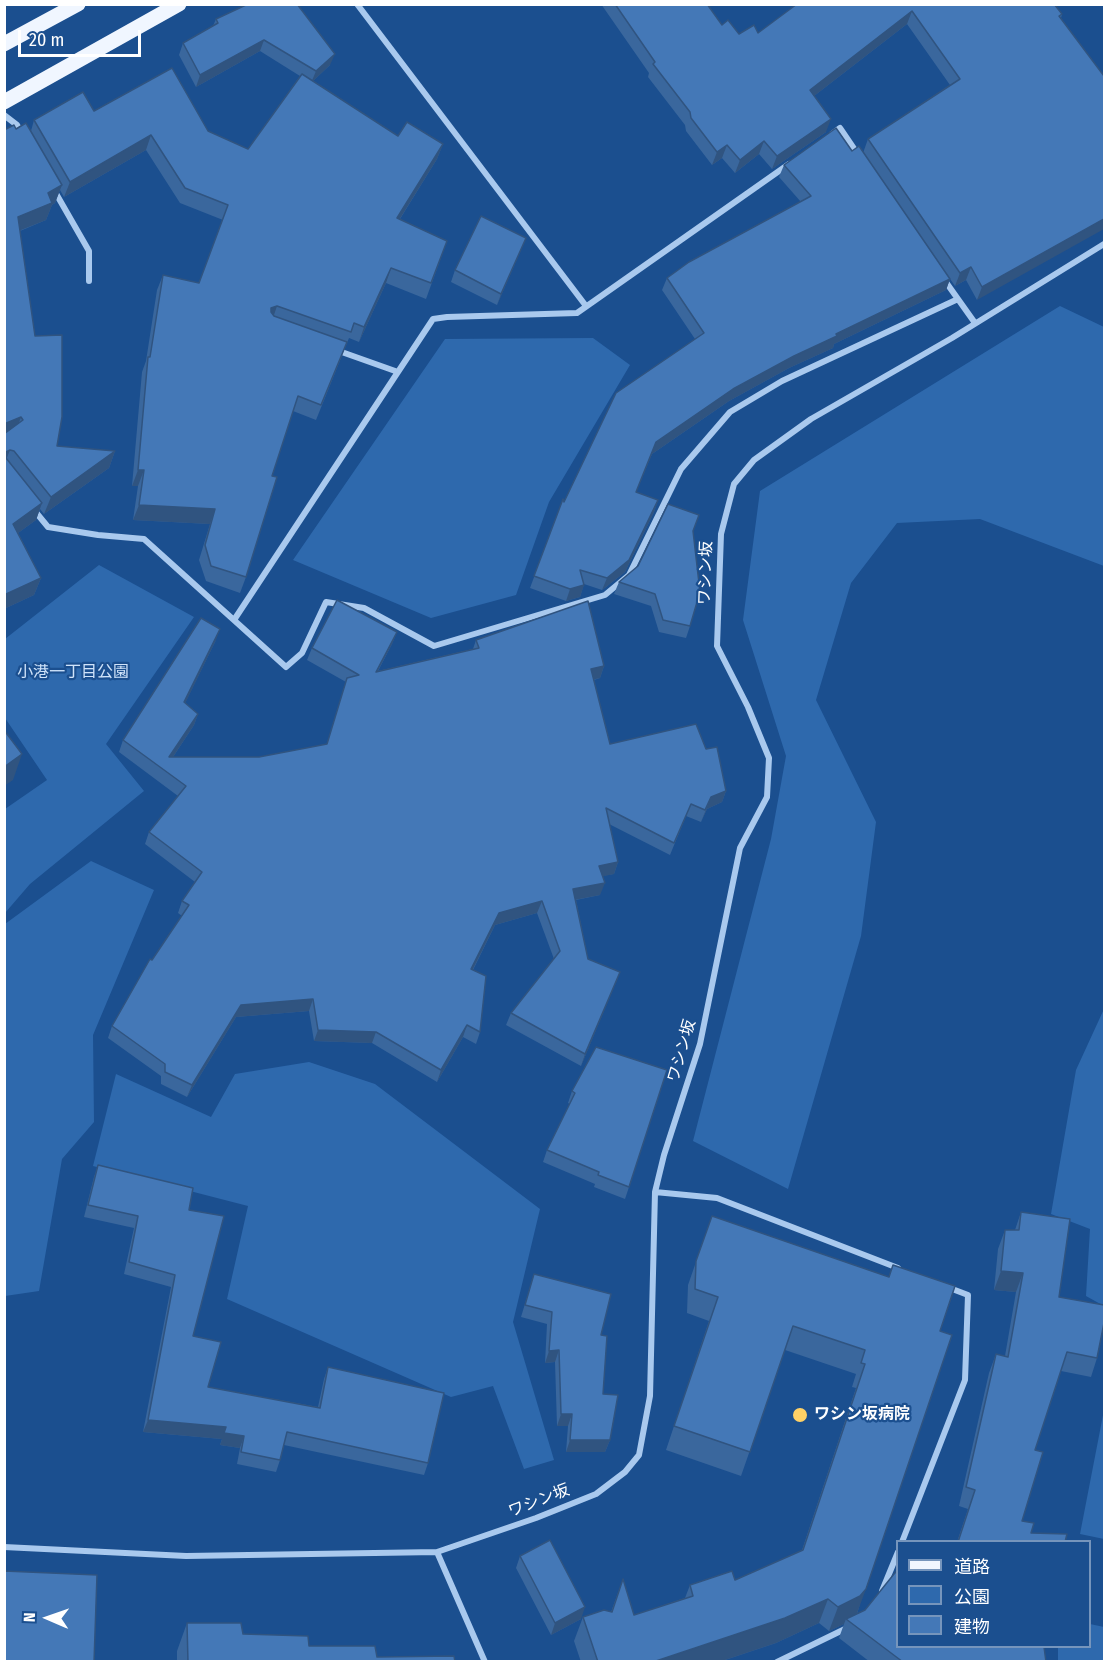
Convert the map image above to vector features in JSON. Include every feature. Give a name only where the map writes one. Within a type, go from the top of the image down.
[{"type":"main road","points":[[4,44],[78,4]]},
{"type":"main road","points":[[4,102],[179,4]]},
{"type":"street","points":[[357,4],[586,306]]},
{"type":"street","points":[[4,115],[17,125],[28,145]]},
{"type":"street","points":[[830,135],[840,128],[866,166]]},
{"type":"street","points":[[234,620],[433,319],[447,316],[577,313],[791,163]]},
{"type":"street","points":[[50,183],[89,250],[89,281]]},
{"type":"street","name":"ワシン坂","points":[[4,1548],[186,1556],[437,1552],[536,1518],[596,1494],[625,1472],[639,1455],[650,1396],[656,1192],[664,1155],[700,1044],[740,848],[767,797],[769,758],[748,707],[717,646],[721,534],[734,484],[754,460],[811,419],[1104,244]]},
{"type":"street","points":[[938,271],[975,323]]},
{"type":"street","points":[[26,500],[48,527],[98,535],[144,538],[286,667],[302,653],[326,602],[364,608],[434,646],[605,595],[629,575],[681,469],[730,412],[782,381],[958,299]]},
{"type":"street","points":[[334,349],[398,372]]},
{"type":"street","points":[[656,1192],[717,1198],[903,1269]]},
{"type":"street","points":[[903,1540],[965,1380],[968,1295],[935,1282]]},
{"type":"street","points":[[437,1552],[485,1662]]},
{"type":"street","points":[[874,1601],[881,1593],[896,1555]]},
{"type":"street","points":[[777,1662],[854,1625]]},
{"type":"green space","points":[[1060,306],[1104,327],[1104,566],[980,519],[897,523],[851,583],[816,700],[876,822],[861,936],[788,1189],[693,1141],[771,839],[786,756],[743,620],[760,491]]},
{"type":"green space","points":[[593,338],[630,365],[549,502],[516,595],[431,618],[293,560],[445,339]]},
{"type":"green space","name":"小港一丁目公園","points":[[99,565],[194,617],[106,744],[144,791],[30,884],[5,913],[5,809],[47,780],[5,718],[5,639]]},
{"type":"green space","points":[[91,861],[154,890],[93,1035],[94,1122],[62,1159],[39,1291],[5,1296],[5,924]]},
{"type":"green space","points":[[1104,1009],[1104,1306],[1086,1296],[1090,1229],[1051,1214],[1076,1070]]},
{"type":"green space","points":[[309,1062],[375,1084],[540,1209],[513,1322],[554,1460],[524,1469],[493,1386],[451,1397],[227,1299],[248,1206],[93,1166],[116,1074],[211,1117],[235,1074]]},
{"type":"green space","points":[[1104,1410],[1104,1539],[1080,1534]]},
{"type":"green space","points":[[1091,1624],[1104,1627],[1104,1661],[1058,1661],[1058,1648],[1091,1648]]},
{"type":"building","points":[[248,4],[297,4],[335,54],[316,71],[264,40],[200,75],[183,43],[218,23],[216,19]]},
{"type":"building","points":[[615,4],[707,4],[722,25],[728,20],[739,34],[754,25],[758,33],[797,4],[1054,4],[1062,14],[1059,16],[1104,76],[1104,219],[982,287],[971,267],[960,273],[868,139],[960,79],[912,11],[810,90],[831,119],[777,156],[764,141],[740,160],[727,145],[717,152],[653,64],[655,62]]},
{"type":"building","points":[[172,68],[208,131],[248,149],[302,74],[398,136],[407,122],[443,144],[397,218],[447,241],[431,283],[391,268],[364,327],[354,323],[351,332],[277,306],[271,308],[274,316],[347,342],[321,405],[298,396],[272,476],[277,477],[246,577],[211,566],[205,545],[215,509],[139,505],[144,470],[138,470],[148,357],[150,357],[163,275],[199,283],[228,205],[185,188],[151,135],[70,182],[34,120],[83,92],[94,111]]},
{"type":"building","points":[[26,123],[62,185],[48,193],[52,203],[18,217],[35,336],[62,335],[62,417],[57,446],[115,451],[51,497],[14,451],[6,452],[6,458],[42,503],[13,524],[41,578],[4,595],[4,434],[23,420],[21,417],[4,424],[4,130],[14,125],[16,129]]},
{"type":"building","points":[[836,128],[852,151],[859,146],[950,279],[836,334],[837,336],[733,389],[656,442],[636,492],[658,500],[629,560],[607,578],[580,570],[584,585],[570,589],[534,576],[563,499],[564,502],[616,393],[704,333],[667,278],[689,262],[811,196],[784,165]]},
{"type":"building","points":[[481,216],[526,238],[501,294],[455,270]]},
{"type":"building","points":[[668,504],[699,515],[693,531],[700,592],[690,626],[663,620],[655,594],[619,582],[638,566]]},
{"type":"building","points":[[337,600],[397,632],[376,672],[479,648],[476,640],[588,601],[604,666],[591,669],[610,744],[696,724],[706,749],[717,747],[726,791],[711,797],[705,810],[691,804],[674,843],[606,808],[618,862],[599,866],[605,883],[573,889],[588,959],[620,972],[585,1054],[511,1013],[560,951],[542,901],[499,913],[471,969],[486,976],[480,1032],[467,1025],[441,1070],[376,1032],[318,1030],[313,999],[241,1005],[192,1085],[165,1072],[165,1064],[112,1026],[150,959],[152,960],[189,905],[182,901],[202,872],[149,832],[186,786],[123,740],[201,618],[220,629],[184,702],[198,714],[169,757],[259,757],[327,744],[347,678],[359,675],[312,648]]},
{"type":"building","points":[[4,730],[22,754],[4,767]]},
{"type":"building","points":[[596,1047],[667,1070],[629,1187],[598,1175],[599,1172],[547,1150],[575,1093],[572,1091]]},
{"type":"building","points":[[98,1165],[193,1188],[189,1210],[224,1216],[193,1336],[221,1342],[208,1387],[320,1408],[328,1367],[444,1393],[428,1463],[287,1432],[280,1460],[241,1452],[244,1436],[224,1433],[226,1427],[148,1420],[175,1275],[129,1262],[138,1216],[88,1205]]},
{"type":"building","points":[[1021,1212],[1070,1219],[1059,1297],[1104,1305],[1104,1323],[1097,1358],[1067,1352],[1035,1450],[1043,1452],[1022,1521],[1034,1523],[1031,1533],[1067,1534],[1066,1540],[959,1540],[975,1490],[966,1487],[996,1354],[1008,1357],[1023,1273],[1001,1271],[1005,1230],[1019,1230]]},
{"type":"building","name":"ワシン坂病院","points":[[712,1216],[889,1277],[893,1265],[955,1286],[940,1331],[952,1335],[866,1589],[860,1596],[838,1607],[828,1599],[785,1618],[653,1662],[598,1662],[583,1617],[604,1610],[612,1612],[623,1579],[634,1615],[693,1596],[690,1585],[732,1571],[735,1580],[803,1550],[865,1364],[861,1363],[865,1350],[793,1326],[750,1452],[674,1426],[718,1297],[695,1289],[696,1261]]},
{"type":"building","points":[[534,1274],[611,1294],[601,1335],[607,1336],[603,1394],[618,1395],[610,1440],[570,1440],[572,1414],[561,1414],[559,1350],[549,1351],[552,1312],[525,1305]]},
{"type":"building","points":[[550,1540],[585,1607],[555,1623],[520,1556]]},
{"type":"building","points":[[4,1571],[97,1575],[94,1662],[4,1662]]},
{"type":"building","points":[[896,1572],[896,1648],[1044,1648],[1046,1662],[903,1662],[846,1619],[865,1610]]},
{"type":"building","points":[[187,1623],[241,1623],[243,1634],[308,1636],[309,1646],[375,1646],[377,1657],[454,1656],[455,1662],[188,1662]]},
{"type":"place","name":"ワシン坂病院","points":[[800,1415]]}]
